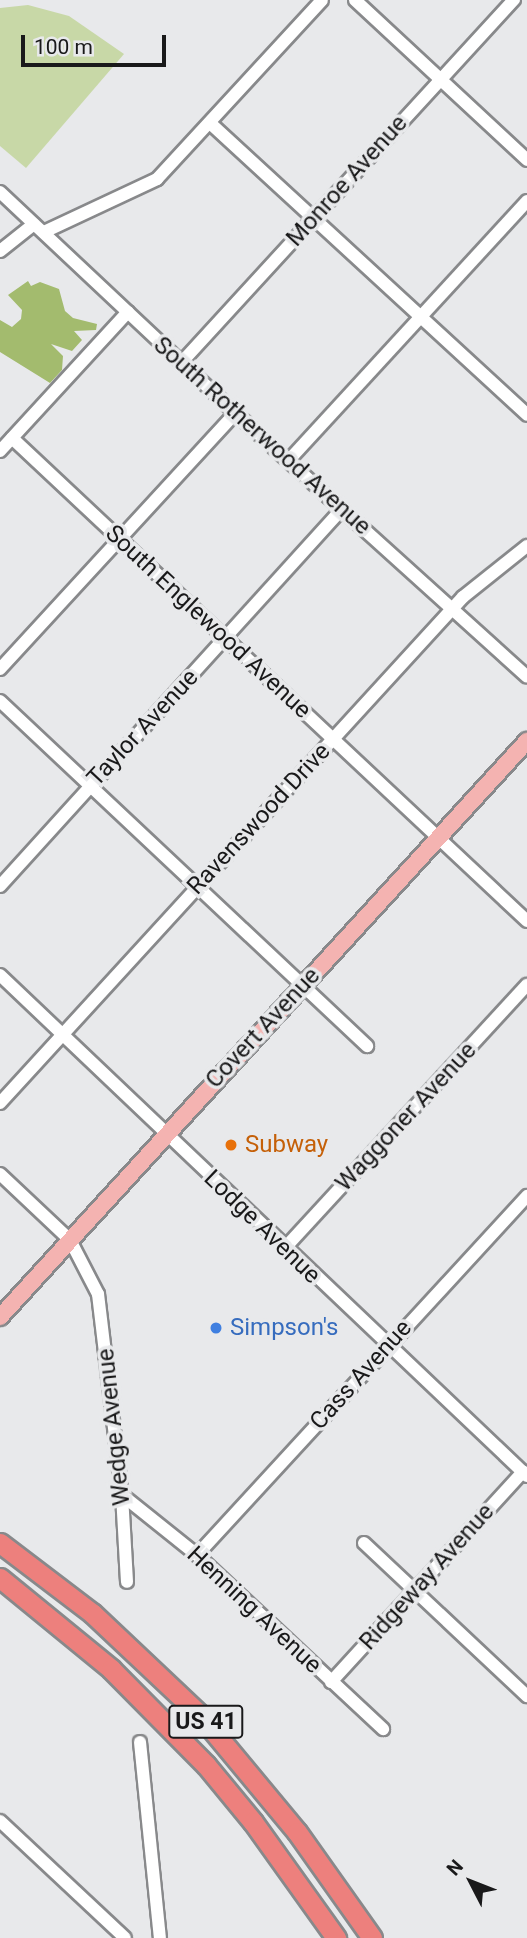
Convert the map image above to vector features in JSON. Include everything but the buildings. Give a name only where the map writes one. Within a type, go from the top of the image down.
[{"type":"highway","name":"US 41","points":[[0,1543],[92,1613],[199,1714],[298,1832],[372,1938]]},
{"type":"highway","name":"US 41","points":[[0,1578],[73,1635],[161,1716],[230,1794],[300,1885],[336,1938]]},
{"type":"highway","points":[[300,1885],[321,1938]]},
{"type":"main road","name":"Covert Avenue","points":[[0,1317],[163,1134],[527,741]]},
{"type":"street","points":[[0,251],[39,228],[146,187],[322,0]]},
{"type":"street","points":[[355,0],[527,160]]},
{"type":"street","name":"Monroe Avenue","points":[[181,363],[514,0]]},
{"type":"street","points":[[209,123],[527,415]]},
{"type":"street","name":"South Rotherwood Avenue","points":[[0,192],[235,413],[527,677]]},
{"type":"street","points":[[289,460],[527,201]]},
{"type":"street","points":[[0,452],[128,312]]},
{"type":"street","points":[[0,669],[235,413]]},
{"type":"street","name":"South Englewood Avenue","points":[[12,438],[527,921]]},
{"type":"street","name":"Taylor Avenue","points":[[0,886],[342,509]]},
{"type":"street","name":"Ravenswood Drive","points":[[0,1103],[452,609],[527,546]]},
{"type":"street","points":[[0,701],[367,1046]]},
{"type":"street","name":"Lodge Avenue","points":[[0,975],[60,1036],[386,1346],[525,1474]]},
{"type":"street","name":"Waggoner Avenue","points":[[284,1248],[527,985]]},
{"type":"street","name":"Wedge Avenue","points":[[0,1174],[70,1240],[89,1275],[102,1313],[122,1495],[127,1582]]},
{"type":"street","name":"Cass Avenue","points":[[197,1555],[386,1346],[526,1198]]},
{"type":"street","name":"Ridgeway Avenue","points":[[331,1682],[525,1474]]},
{"type":"street","name":"Henning Avenue","points":[[122,1495],[197,1555],[383,1729]]},
{"type":"street","points":[[364,1544],[527,1696]]},
{"type":"street","points":[[140,1742],[160,1938]]},
{"type":"street","points":[[0,1821],[125,1938]]},
{"type":"green space","points":[[28,5],[69,16],[124,54],[26,168],[0,146],[0,8]]},
{"type":"green space","points":[[28,281],[31,286],[40,282],[59,289],[65,311],[73,318],[97,324],[96,330],[74,331],[82,340],[72,351],[51,344],[63,356],[62,370],[50,383],[0,352],[0,320],[12,327],[21,319],[22,310],[8,295]]},
{"type":"place","name":"Subway","points":[[231,1145]]},
{"type":"place","name":"Simpson's","points":[[216,1328]]}]
